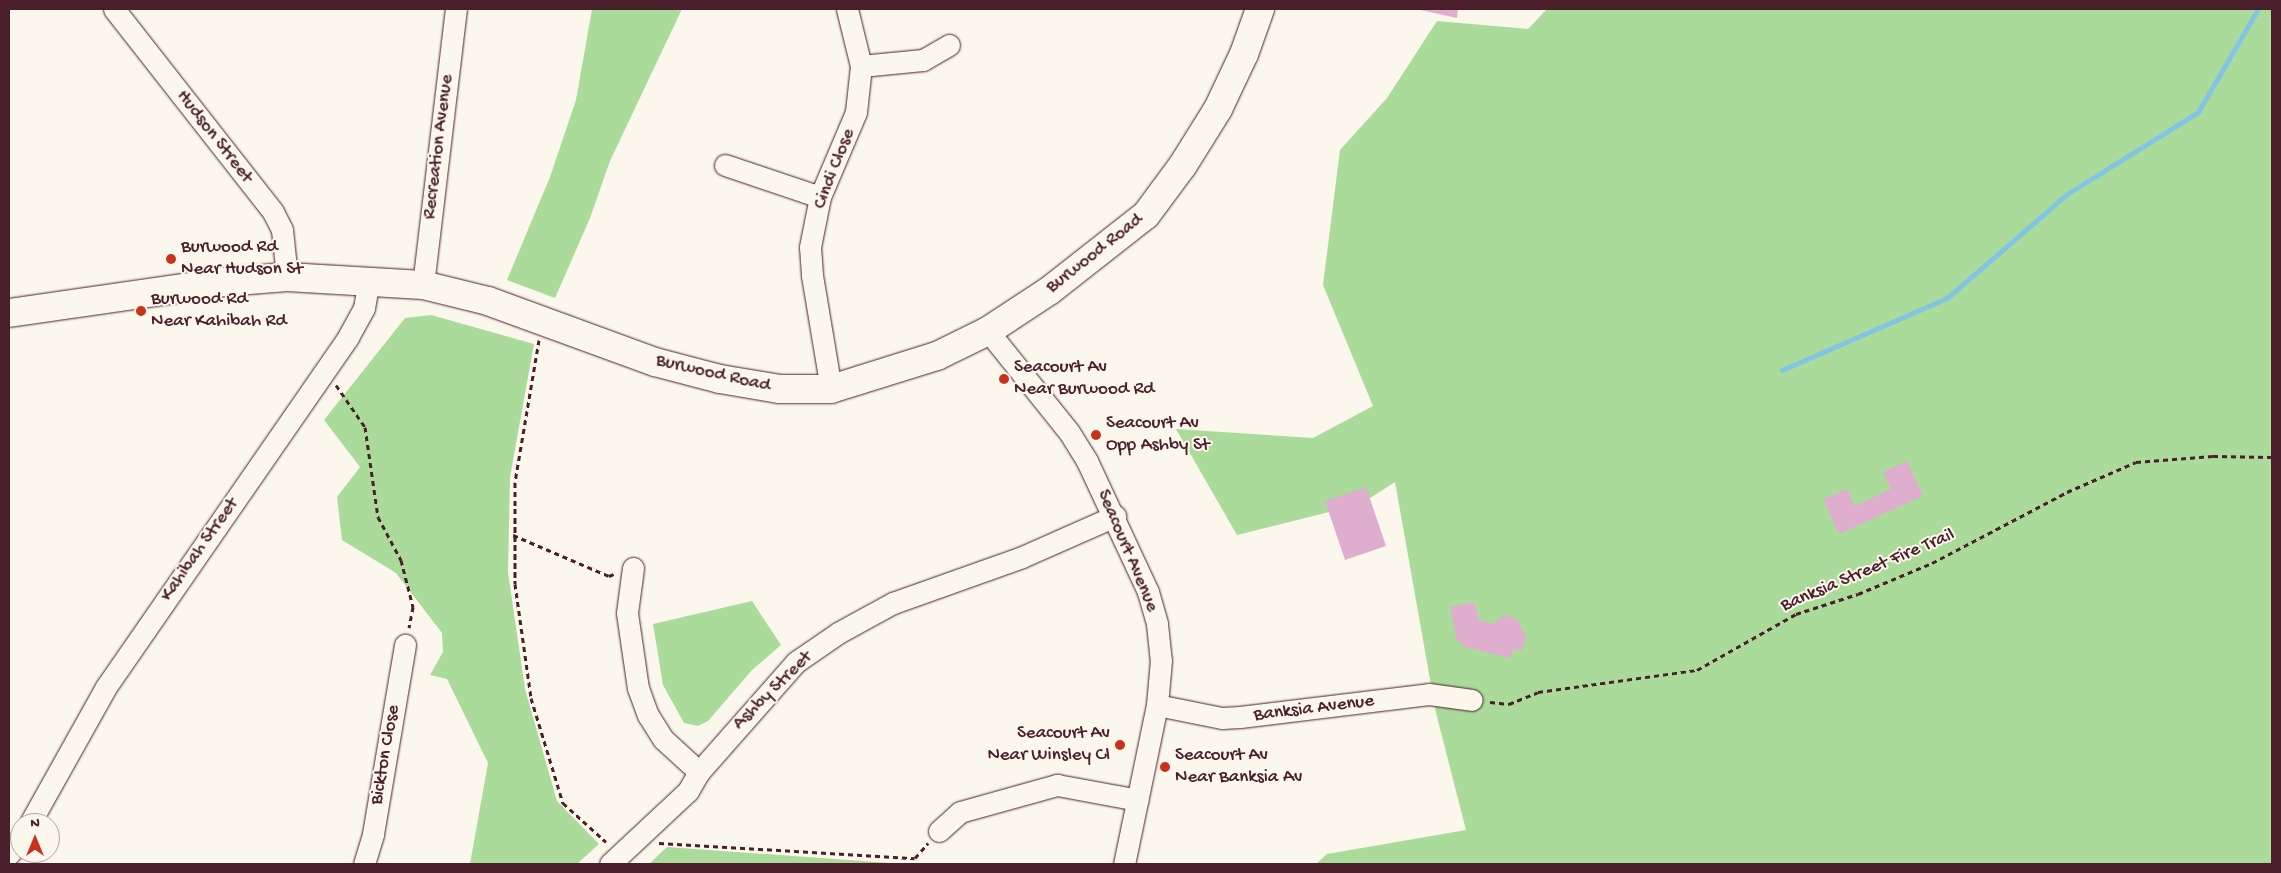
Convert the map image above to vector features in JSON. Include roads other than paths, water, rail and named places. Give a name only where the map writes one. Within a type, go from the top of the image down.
[{"type":"main road","name":"Burwood Road","points":[[9,313],[224,282],[287,277],[423,284],[488,301],[655,362],[720,379],[780,389],[831,389],[937,356],[988,331],[1049,291],[1146,215],[1183,165],[1218,109],[1244,54],[1260,9]]},
{"type":"street","name":"Hudson Street","points":[[114,9],[273,212],[282,230],[287,277]]},
{"type":"street","name":"Recreation Avenue","points":[[423,284],[456,9]]},
{"type":"street","name":"Cindi Close","points":[[831,389],[812,275],[810,247],[820,198],[856,112],[862,66],[847,9]]},
{"type":"street","points":[[862,66],[923,60],[949,45]]},
{"type":"street","points":[[725,165],[820,198]]},
{"type":"street","name":"Kahibah Street","points":[[36,813],[106,687],[325,370],[364,308],[369,280]]},
{"type":"street","name":"Seacourt Avenue","points":[[988,331],[1068,432],[1115,516],[1148,592],[1157,624],[1160,660],[1157,705],[1124,864]]},
{"type":"street","name":"Ashby Street","points":[[621,854],[688,791],[699,772],[796,662],[838,632],[893,603],[1022,557],[1115,516]]},
{"type":"street","points":[[633,568],[627,613],[638,688],[648,715],[663,739],[699,772]]},
{"type":"street","name":"Bickton Close","points":[[364,864],[373,834],[405,645]]},
{"type":"street","name":"Banksia Avenue","points":[[1157,705],[1222,718],[1429,694],[1472,700]]},
{"type":"street","points":[[939,831],[960,812],[1057,785],[1138,800]]},
{"type":"waterway","points":[[1782,370],[1947,298],[2067,194],[2198,112],[2258,9]]},
{"type":"place","name":"Burwood Rd Near Hudson St","points":[[171,259]]},
{"type":"place","name":"Burwood Rd Near Kahibah Rd","points":[[141,311]]},
{"type":"place","name":"Seacourt Av Near Burwood Rd","points":[[1004,379]]},
{"type":"place","name":"Seacourt Av Opp Ashby St","points":[[1096,435]]},
{"type":"place","name":"Seacourt Av Near Winsley Cl","points":[[1120,745]]},
{"type":"place","name":"Seacourt Av Near Banksia Av","points":[[1165,767]]}]
